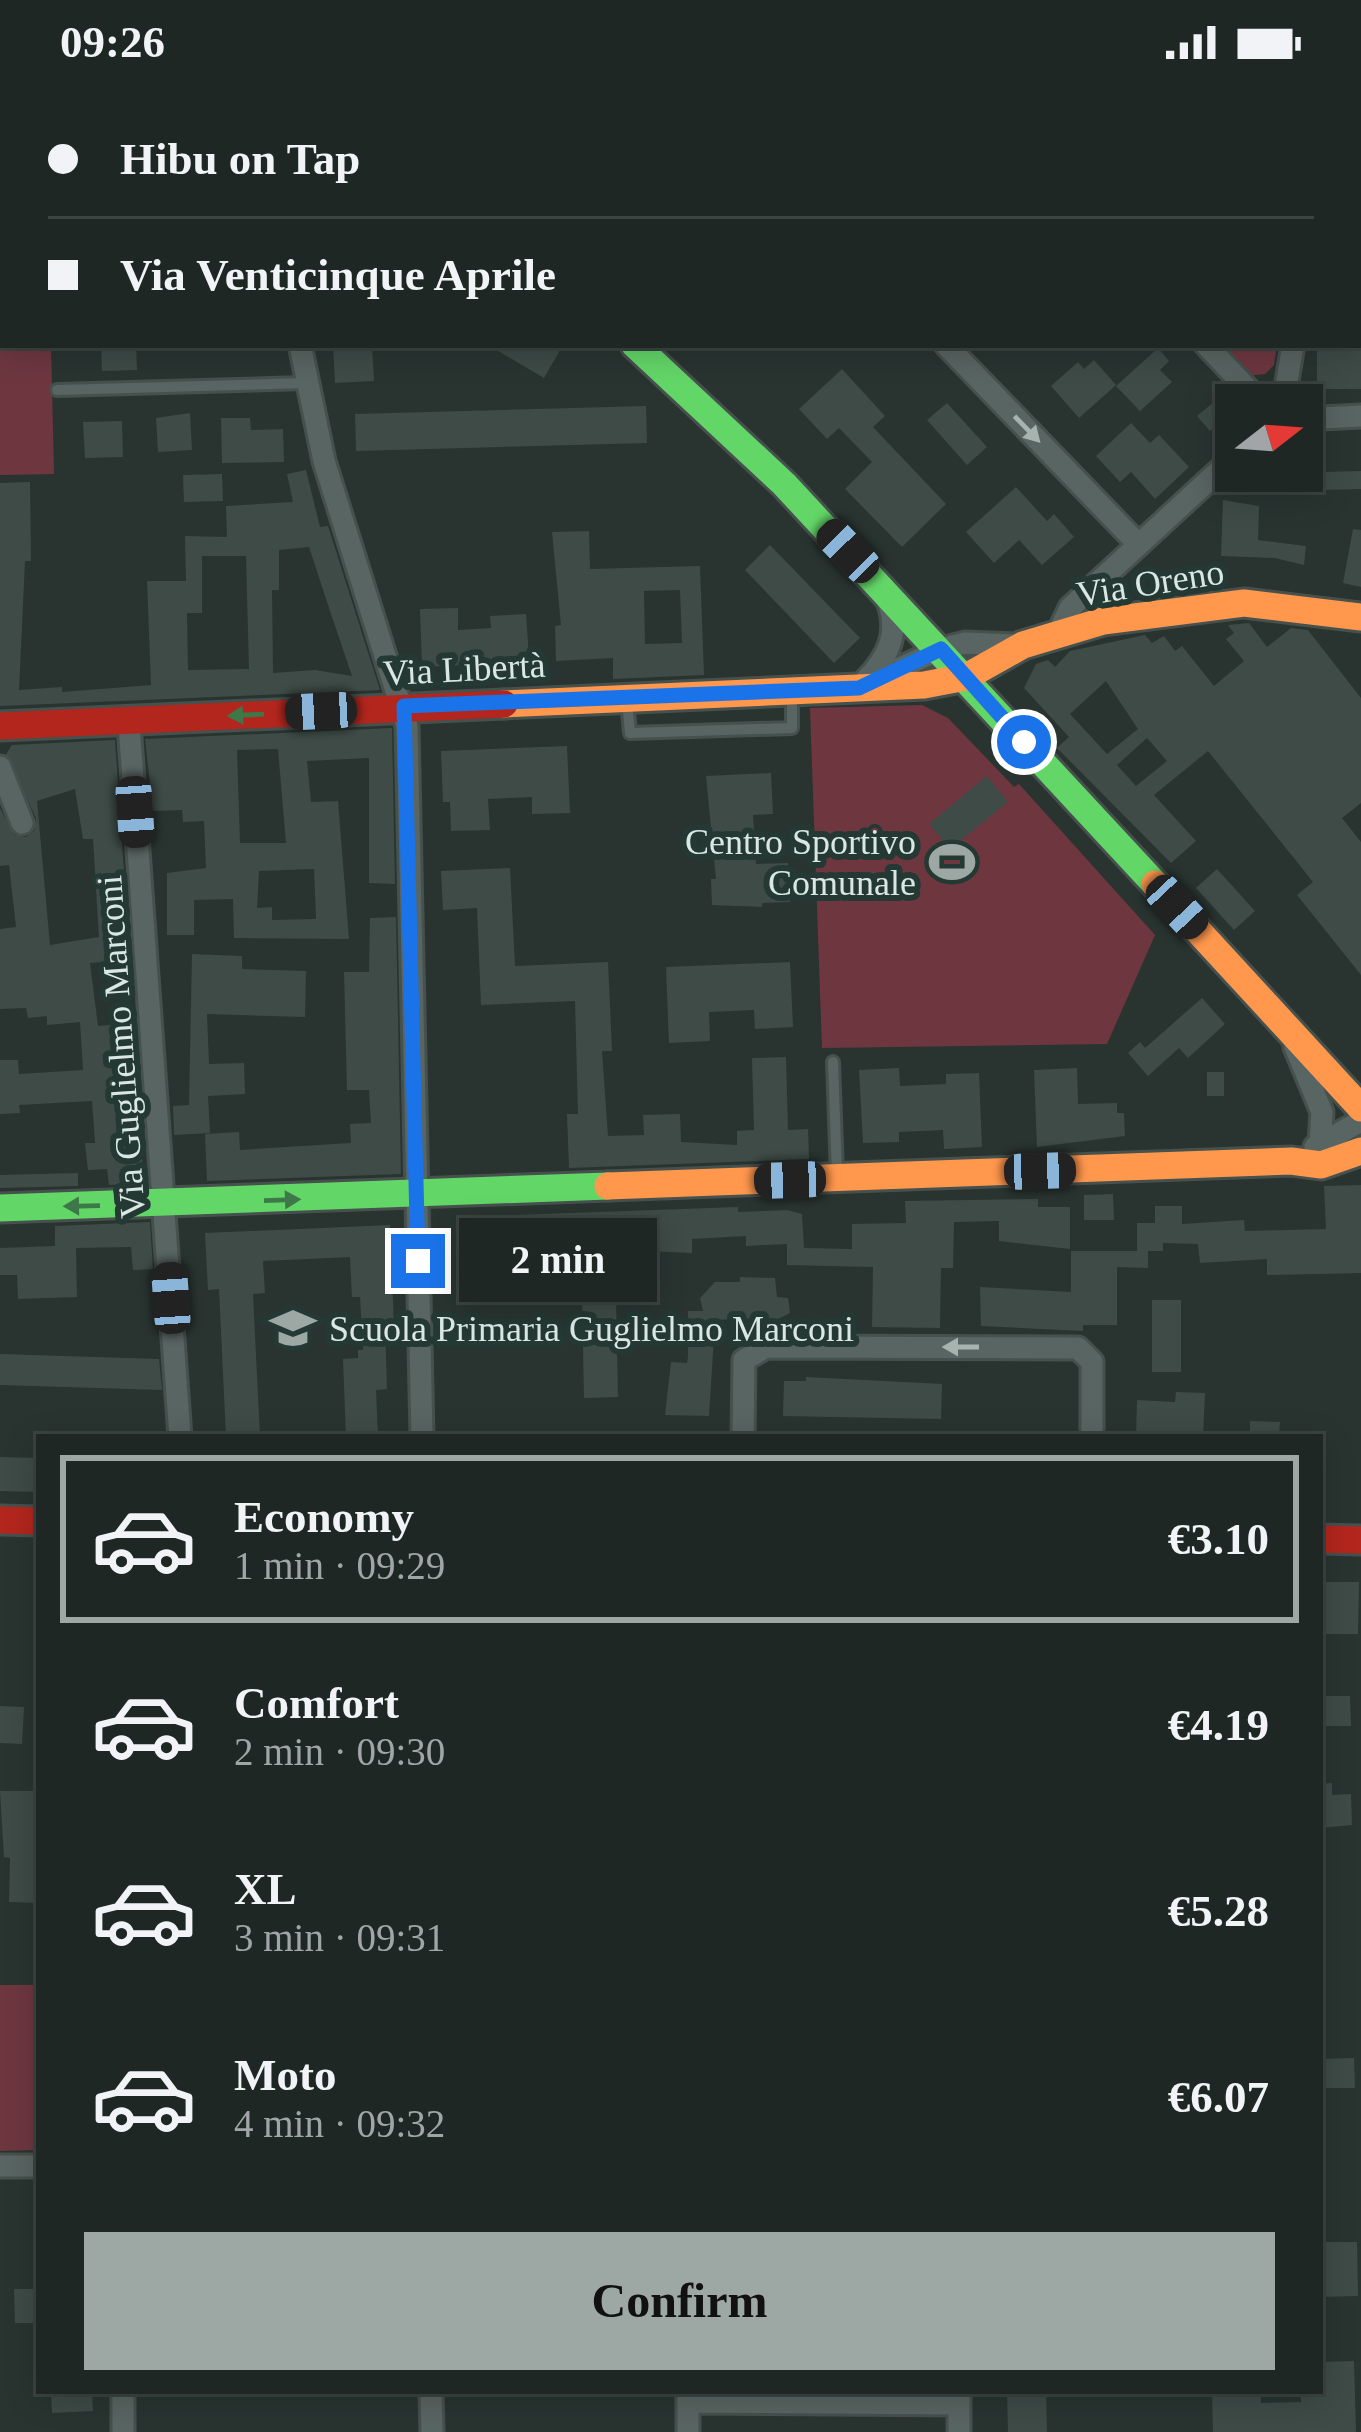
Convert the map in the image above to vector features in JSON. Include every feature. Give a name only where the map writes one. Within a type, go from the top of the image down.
[{"type":"street","points":[[300,348],[335,499],[404,706],[422,1434]]},
{"type":"street","points":[[637,348],[784,484],[881,585],[1361,1108]]},
{"type":"street","points":[[949,348],[1138,544]]},
{"type":"street","points":[[1209,348],[1243,384]]},
{"type":"street","points":[[1286,384],[1292,348]]},
{"type":"street","points":[[1323,418],[1361,416]]},
{"type":"street","points":[[1057,635],[1070,608],[1215,473]]},
{"type":"street","points":[[859,688],[881,665],[893,636],[895,616],[881,585]]},
{"type":"street","name":"Via Oreno","points":[[966,677],[1023,645],[1103,622],[1244,602],[1361,617]]},
{"type":"street","name":"Via Oreno","points":[[941,649],[965,643],[1023,645]]},
{"type":"street","name":"Via Libertà","points":[[859,688],[941,649]]},
{"type":"street","name":"Via Libertà","points":[[0,726],[129,724],[404,706],[859,688],[966,677]]},
{"type":"street","name":"Via Guglielmo Marconi","points":[[129,724],[180,1434]]},
{"type":"street","points":[[0,767],[22,823]]},
{"type":"street","points":[[1285,1024],[1322,1112],[1320,1143]]},
{"type":"street","points":[[1291,1161],[1361,1121]]},
{"type":"street","points":[[0,1208],[1291,1161],[1321,1165],[1361,1151]]},
{"type":"street","points":[[743,1434],[744,1360],[766,1347],[1078,1348],[1092,1362],[1092,1434]]},
{"type":"street","points":[[0,1520],[36,1521]]},
{"type":"street","points":[[1323,1540],[1361,1540]]},
{"type":"street","points":[[0,2166],[36,2166]]},
{"type":"street","points":[[123,2394],[123,2432]]},
{"type":"street","points":[[431,2394],[432,2432]]},
{"type":"street","points":[[688,2432],[688,2397],[959,2397],[959,2432]]},
{"type":"lane","points":[[57,390],[305,383]]},
{"type":"lane","points":[[832,1062],[837,1178]]},
{"type":"shaded area","points":[[0,348],[51,348],[54,474],[0,475]]},
{"type":"shaded area","points":[[1221,348],[1277,348],[1274,365],[1265,374],[1247,376]]},
{"type":"shaded area","name":"Centro Sportivo Comunale","points":[[922,705],[948,718],[1014,787],[1019,784],[1155,935],[1107,1044],[822,1048],[810,708]]},
{"type":"shaded area","points":[[0,1985],[36,1985],[36,2150],[0,2151]]},
{"type":"building","points":[[101,348],[136,348],[137,370],[102,371]]},
{"type":"building","points":[[333,348],[372,348],[374,381],[335,383]]},
{"type":"building","points":[[493,348],[561,348],[544,378]]},
{"type":"building","points":[[1158,348],[1169,361],[1160,370],[1172,382],[1140,411],[1116,386]]},
{"type":"building","points":[[1317,348],[1361,348],[1361,389],[1323,389],[1323,384],[1317,384]]},
{"type":"building","points":[[1094,360],[1116,385],[1079,418],[1051,386],[1078,362],[1084,369]]},
{"type":"building","points":[[842,369],[885,416],[873,427],[946,504],[902,547],[845,489],[872,462],[839,428],[827,439],[799,409]]},
{"type":"building","points":[[947,403],[987,447],[967,465],[927,420]]},
{"type":"building","points":[[1215,403],[1215,427],[1210,431],[1197,416]]},
{"type":"building","points":[[646,406],[647,443],[356,451],[355,414]]},
{"type":"building","points":[[190,413],[192,450],[158,452],[156,418]]},
{"type":"building","points":[[221,418],[250,418],[251,430],[283,429],[284,462],[222,463]]},
{"type":"building","points":[[122,421],[123,457],[85,458],[83,422]]},
{"type":"building","points":[[1131,423],[1150,443],[1159,435],[1189,467],[1155,499],[1131,472],[1120,482],[1096,456]]},
{"type":"building","points":[[306,470],[320,527],[328,526],[380,690],[0,706],[0,483],[30,482],[31,561],[25,561],[19,690],[62,687],[62,692],[151,685],[147,581],[186,581],[185,536],[227,537],[226,506],[293,502],[287,474]],"holes":[[[309,547],[329,608],[352,676],[315,670],[273,673],[272,590],[279,590],[279,550]],[[202,556],[246,556],[249,669],[188,670],[187,613],[202,613]]]},
{"type":"building","points":[[1361,471],[1361,489],[1323,490],[1323,472]]},
{"type":"building","points":[[222,474],[223,501],[184,502],[183,475]]},
{"type":"building","points":[[1016,487],[1047,521],[1054,514],[1074,537],[1042,565],[1019,540],[994,563],[966,532]]},
{"type":"building","points":[[1223,500],[1259,506],[1258,540],[1306,546],[1304,565],[1275,558],[1221,556]]},
{"type":"building","points":[[1353,529],[1361,530],[1361,587],[1343,583]]},
{"type":"building","points":[[589,531],[590,569],[700,566],[704,675],[613,679],[613,658],[556,661],[555,626],[561,625],[552,532]],"holes":[[[680,590],[682,643],[645,644],[644,591]]]},
{"type":"building","points":[[770,545],[860,638],[834,663],[745,570]]},
{"type":"building","points":[[458,608],[458,630],[491,628],[490,616],[526,614],[530,671],[490,672],[490,664],[422,667],[420,609]]},
{"type":"building","points":[[1249,623],[1267,647],[1291,628],[1308,630],[1361,698],[1361,803],[1342,818],[1361,842],[1361,975],[1297,895],[1313,882],[1208,751],[1154,795],[1196,841],[1171,863],[1057,748],[1069,737],[1024,688],[1036,664],[1048,660],[1055,667],[1070,651],[1145,635],[1152,643],[1164,636],[1175,651],[1182,646],[1214,686],[1244,661],[1226,639],[1234,633],[1228,625]],"holes":[[[1106,681],[1138,729],[1107,754],[1070,714]],[[1147,738],[1167,761],[1136,786],[1117,765]]]},
{"type":"building","points":[[392,728],[395,884],[369,883],[369,758],[307,761],[311,802],[338,801],[349,939],[234,938],[233,899],[194,900],[194,935],[167,935],[167,873],[206,868],[204,821],[183,822],[182,810],[153,811],[145,739]],"holes":[[[278,749],[286,843],[240,843],[237,750]],[[314,869],[316,919],[272,920],[272,907],[257,908],[259,871]]]},
{"type":"building","points":[[115,740],[130,960],[90,963],[98,1026],[119,1024],[121,1050],[112,1050],[116,1121],[139,1119],[144,1183],[109,1185],[107,1169],[88,1170],[85,1143],[95,1143],[92,1101],[19,1105],[20,1113],[0,1114],[0,1060],[18,1060],[19,1074],[83,1070],[80,1022],[47,1025],[47,1016],[28,1018],[26,1008],[0,1009],[0,929],[16,927],[9,865],[0,866],[0,808],[14,835],[26,837],[34,831],[36,818],[6,754],[12,745]],"holes":[[[75,789],[83,839],[93,839],[99,937],[50,945],[37,801]]]},
{"type":"building","points":[[567,746],[570,813],[532,814],[532,797],[488,799],[490,830],[451,831],[450,802],[443,802],[441,751]]},
{"type":"building","points":[[771,773],[773,814],[753,815],[756,864],[788,863],[790,902],[762,903],[762,907],[712,905],[711,879],[716,879],[706,776]]},
{"type":"building","points":[[987,776],[1008,802],[950,849],[929,824]]},
{"type":"building","points":[[510,868],[515,966],[608,962],[612,1051],[602,1051],[608,1136],[644,1135],[643,1115],[680,1114],[681,1142],[737,1145],[737,1131],[754,1130],[752,1058],[786,1057],[788,1130],[808,1129],[809,1159],[569,1168],[567,1114],[578,1114],[575,1001],[481,1005],[477,908],[443,910],[441,871]]},
{"type":"building","points":[[1217,869],[1255,911],[1234,930],[1196,888]]},
{"type":"building","points":[[396,917],[401,1174],[207,1181],[205,1134],[239,1132],[240,1150],[351,1143],[350,1124],[371,1123],[369,1090],[347,1090],[344,972],[369,972],[370,918]]},
{"type":"building","points":[[192,954],[242,956],[242,969],[306,971],[305,1017],[207,1014],[209,1064],[244,1063],[245,1094],[208,1096],[210,1133],[174,1135],[173,1106],[189,1105]]},
{"type":"building","points":[[790,962],[793,1027],[755,1029],[754,1010],[709,1012],[710,1041],[669,1043],[666,967]]},
{"type":"building","points":[[1202,998],[1225,1024],[1188,1058],[1179,1048],[1148,1076],[1128,1053],[1140,1042],[1145,1048]]},
{"type":"building","points":[[899,1068],[900,1086],[946,1084],[946,1074],[979,1073],[982,1147],[944,1149],[943,1130],[899,1132],[899,1142],[863,1143],[859,1070]]},
{"type":"building","points":[[1077,1068],[1078,1104],[1117,1103],[1117,1113],[1124,1113],[1125,1136],[1037,1147],[1034,1070]]},
{"type":"building","points":[[1207,1072],[1224,1072],[1224,1096],[1207,1096]]},
{"type":"building","points":[[78,1173],[78,1186],[0,1188],[0,1175]]},
{"type":"building","points":[[1361,1185],[1361,1273],[1267,1275],[1267,1259],[1200,1263],[1198,1244],[1163,1243],[1163,1251],[1137,1251],[1137,1223],[1155,1223],[1155,1206],[1182,1206],[1182,1224],[1244,1220],[1245,1231],[1326,1229],[1324,1186]]},
{"type":"building","points":[[1113,1194],[1114,1220],[1084,1220],[1084,1195]]},
{"type":"building","points":[[1038,1199],[1038,1207],[1070,1207],[1070,1249],[999,1241],[999,1221],[954,1222],[953,1268],[941,1268],[940,1328],[872,1327],[873,1267],[787,1265],[787,1244],[746,1246],[746,1236],[692,1239],[692,1253],[603,1249],[603,1264],[521,1259],[521,1266],[489,1266],[488,1216],[738,1207],[738,1212],[787,1210],[802,1214],[804,1248],[852,1249],[852,1224],[906,1223],[905,1201]]},
{"type":"building","points":[[150,1222],[153,1269],[133,1270],[131,1247],[76,1248],[77,1297],[18,1299],[17,1275],[0,1275],[0,1248],[55,1246],[55,1226]]},
{"type":"building","points":[[390,1225],[394,1326],[385,1326],[387,1389],[376,1390],[378,1434],[346,1434],[343,1359],[358,1358],[358,1350],[363,1350],[360,1297],[352,1297],[350,1257],[263,1261],[265,1293],[253,1294],[260,1434],[226,1434],[219,1289],[208,1290],[205,1233]]},
{"type":"building","points":[[1071,1251],[1148,1251],[1148,1268],[1117,1267],[1117,1325],[1083,1325],[1083,1331],[981,1326],[980,1287],[1071,1292]]},
{"type":"building","points":[[740,1277],[775,1278],[777,1297],[788,1298],[790,1313],[770,1323],[766,1318],[715,1320],[709,1416],[665,1415],[671,1362],[687,1363],[688,1311],[703,1311],[700,1298],[715,1282],[740,1282]]},
{"type":"building","points":[[582,1297],[616,1297],[618,1397],[584,1398]]},
{"type":"building","points":[[1152,1300],[1181,1300],[1181,1372],[1152,1372]]},
{"type":"building","points":[[0,1354],[159,1359],[162,1390],[0,1385]]},
{"type":"building","points":[[806,1377],[942,1384],[941,1419],[783,1416],[784,1381],[806,1381]]},
{"type":"building","points":[[1176,1392],[1205,1393],[1203,1434],[1136,1434],[1137,1400],[1175,1402]]},
{"type":"building","points":[[1250,1421],[1280,1422],[1279,1434],[1250,1434]]},
{"type":"building","points":[[0,1457],[36,1458],[36,1492],[0,1491]]},
{"type":"building","points":[[1323,1582],[1359,1582],[1358,1634],[1323,1634]]},
{"type":"building","points":[[1323,1696],[1350,1696],[1351,1726],[1323,1726]]},
{"type":"building","points":[[0,1706],[24,1707],[22,1744],[0,1743]]},
{"type":"building","points":[[1332,1783],[1332,1795],[1351,1794],[1352,1825],[1323,1828],[1323,1784]]},
{"type":"building","points":[[0,1791],[35,1791],[36,1903],[9,1902],[10,1858],[4,1857]]},
{"type":"building","points":[[1354,2058],[1355,2088],[1323,2088],[1323,2059]]},
{"type":"building","points":[[1323,2242],[1357,2242],[1358,2296],[1323,2297]]},
{"type":"building","points":[[14,2289],[36,2289],[36,2323],[15,2323]]},
{"type":"building","points":[[1354,2361],[1356,2432],[1213,2432],[1212,2394],[1261,2394],[1261,2403],[1301,2402],[1301,2394],[1323,2394],[1323,2362]]},
{"type":"building","points":[[51,2394],[92,2394],[93,2411],[52,2413]]},
{"type":"building","points":[[1007,2394],[1046,2394],[1047,2432],[1008,2432]]},
{"type":"traffic: fast","points":[[638,348],[784,484],[1155,884]]},
{"type":"traffic: fast","points":[[0,1208],[608,1186]]},
{"type":"traffic: slow","points":[[504,704],[924,685],[966,677],[1023,645],[1103,621],[1244,603],[1361,617]]},
{"type":"traffic: slow","points":[[1155,884],[1361,1108]]},
{"type":"traffic: slow","points":[[608,1186],[1291,1161],[1321,1165],[1361,1151]]},
{"type":"traffic: jam","points":[[0,726],[504,704]]},
{"type":"traffic: jam","points":[[0,1520],[36,1521]]},
{"type":"traffic: jam","points":[[1323,1539],[1361,1540]]},
{"type":"place","name":"Centro Sportivo Comunale","points":[[952,862]]},
{"type":"place","name":"Scuola Primaria Guglielmo Marconi","points":[[293,1328]]},
{"type":"route","points":[[418,1261],[404,706],[859,688],[941,649],[1024,742]]}]
